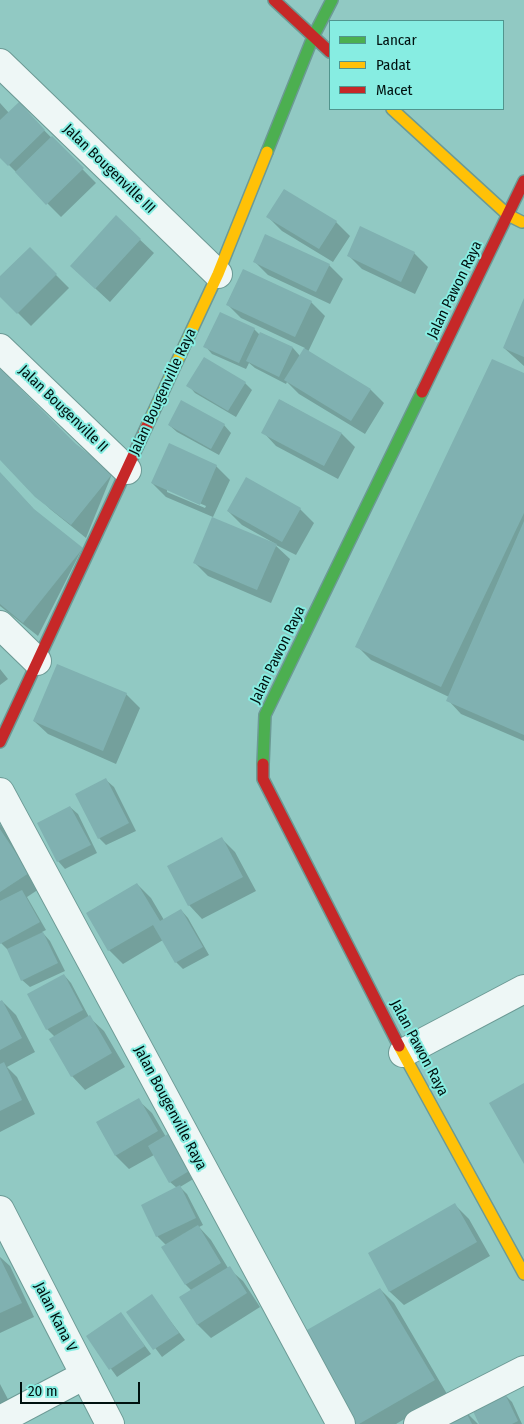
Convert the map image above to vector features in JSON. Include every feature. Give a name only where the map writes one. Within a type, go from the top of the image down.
[{"type":"street","points":[[274,0],[329,51]]},
{"type":"street","name":"Jalan Bougenville Raya","points":[[0,742],[218,274],[313,37],[332,0]]},
{"type":"street","name":"Jalan Bougenville III","points":[[0,63],[218,274]]},
{"type":"street","points":[[393,110],[508,215],[524,223]]},
{"type":"street","name":"Jalan Pawon Raya","points":[[524,181],[265,715],[263,779],[404,1053],[524,1274]]},
{"type":"street","name":"Jalan Bougenville II","points":[[0,348],[127,470]]},
{"type":"street","points":[[0,625],[37,661]]},
{"type":"street","name":"Jalan Bougenville Raya","points":[[0,792],[341,1424]]},
{"type":"street","points":[[404,1053],[524,989]]},
{"type":"street","name":"Jalan Kana V","points":[[4,1226],[110,1424]]},
{"type":"street","points":[[418,1424],[524,1370]]},
{"type":"street","points":[[0,1420],[85,1375]]},
{"type":"building","points":[[19,102],[45,130],[8,166],[0,158],[0,120]]},
{"type":"building","points":[[52,136],[84,168],[46,205],[15,172]]},
{"type":"building","points":[[284,189],[337,221],[319,249],[266,217]]},
{"type":"building","points":[[116,215],[141,239],[95,289],[70,266]]},
{"type":"building","points":[[360,226],[415,252],[401,282],[347,256]]},
{"type":"building","points":[[265,234],[330,264],[316,292],[253,262]]},
{"type":"building","points":[[30,247],[57,274],[17,314],[0,297],[0,276]]},
{"type":"building","points":[[243,269],[312,301],[295,337],[226,305]]},
{"type":"building","points":[[524,298],[524,357],[503,348]]},
{"type":"building","points":[[220,312],[255,328],[239,363],[203,347]]},
{"type":"building","points":[[260,332],[293,347],[279,377],[246,361]]},
{"type":"building","points":[[304,348],[371,389],[351,421],[284,380]]},
{"type":"building","points":[[204,357],[246,382],[228,411],[186,386]]},
{"type":"building","points":[[492,359],[524,373],[524,513],[441,687],[355,647]]},
{"type":"building","points":[[0,368],[76,444],[113,473],[71,525],[35,497],[0,460]]},
{"type":"building","points":[[279,399],[342,433],[324,466],[261,433]]},
{"type":"building","points":[[181,400],[225,424],[211,449],[168,425]]},
{"type":"building","points":[[169,443],[217,465],[200,505],[151,483]]},
{"type":"building","points":[[0,472],[34,509],[83,548],[23,623],[0,604]]},
{"type":"building","points":[[246,477],[301,508],[282,542],[227,511]]},
{"type":"building","points":[[212,517],[277,544],[257,590],[193,563]]},
{"type":"building","points":[[524,521],[524,735],[446,701]]},
{"type":"building","points":[[57,664],[127,693],[103,751],[33,721]]},
{"type":"building","points":[[106,778],[129,823],[98,839],[75,794]]},
{"type":"building","points":[[70,806],[91,845],[57,862],[37,823]]},
{"type":"building","points":[[0,829],[29,873],[0,892]]},
{"type":"building","points":[[222,837],[243,877],[188,906],[167,866]]},
{"type":"building","points":[[137,883],[160,921],[181,909],[203,947],[175,963],[153,925],[108,951],[86,913]]},
{"type":"building","points":[[22,890],[40,922],[0,944],[0,901]]},
{"type":"building","points":[[43,932],[58,963],[21,981],[7,949]]},
{"type":"building","points":[[64,974],[83,1010],[46,1030],[27,994]]},
{"type":"building","points":[[2,1000],[22,1038],[0,1050],[0,1001]]},
{"type":"building","points":[[90,1015],[112,1053],[71,1077],[49,1039]]},
{"type":"building","points":[[4,1062],[22,1100],[0,1111],[0,1064]]},
{"type":"building","points":[[524,1083],[524,1164],[489,1103]]},
{"type":"building","points":[[139,1098],[158,1131],[115,1156],[96,1122]]},
{"type":"building","points":[[168,1134],[189,1171],[169,1183],[148,1146]]},
{"type":"building","points":[[180,1185],[196,1218],[156,1237],[141,1205]]},
{"type":"building","points":[[455,1203],[477,1242],[389,1292],[368,1253]]},
{"type":"building","points":[[198,1225],[221,1263],[185,1285],[161,1247]]},
{"type":"building","points":[[0,1258],[22,1303],[0,1313]]},
{"type":"building","points":[[230,1266],[247,1293],[197,1325],[179,1297]]},
{"type":"building","points":[[380,1288],[435,1380],[359,1424],[353,1424],[300,1334]]},
{"type":"building","points":[[152,1294],[179,1333],[153,1350],[126,1312]]},
{"type":"building","points":[[121,1312],[145,1346],[109,1370],[86,1336]]},
{"type":"building","points":[[505,1394],[518,1421],[512,1424],[479,1424],[472,1409]]},
{"type":"building","points":[[465,1410],[472,1424],[437,1424]]},
{"type":"traffic: fast","points":[[267,152],[313,37],[332,0]]},
{"type":"traffic: fast","points":[[263,764],[265,715],[422,392]]},
{"type":"traffic: slow","points":[[393,110],[508,215],[522,222]]},
{"type":"traffic: slow","points":[[147,426],[218,274],[267,152]]},
{"type":"traffic: slow","points":[[399,1046],[524,1274]]},
{"type":"traffic: jam","points":[[274,0],[329,51]]},
{"type":"traffic: jam","points":[[422,392],[524,181]]},
{"type":"traffic: jam","points":[[0,742],[147,426]]},
{"type":"traffic: jam","points":[[263,764],[263,779],[399,1046]]}]
